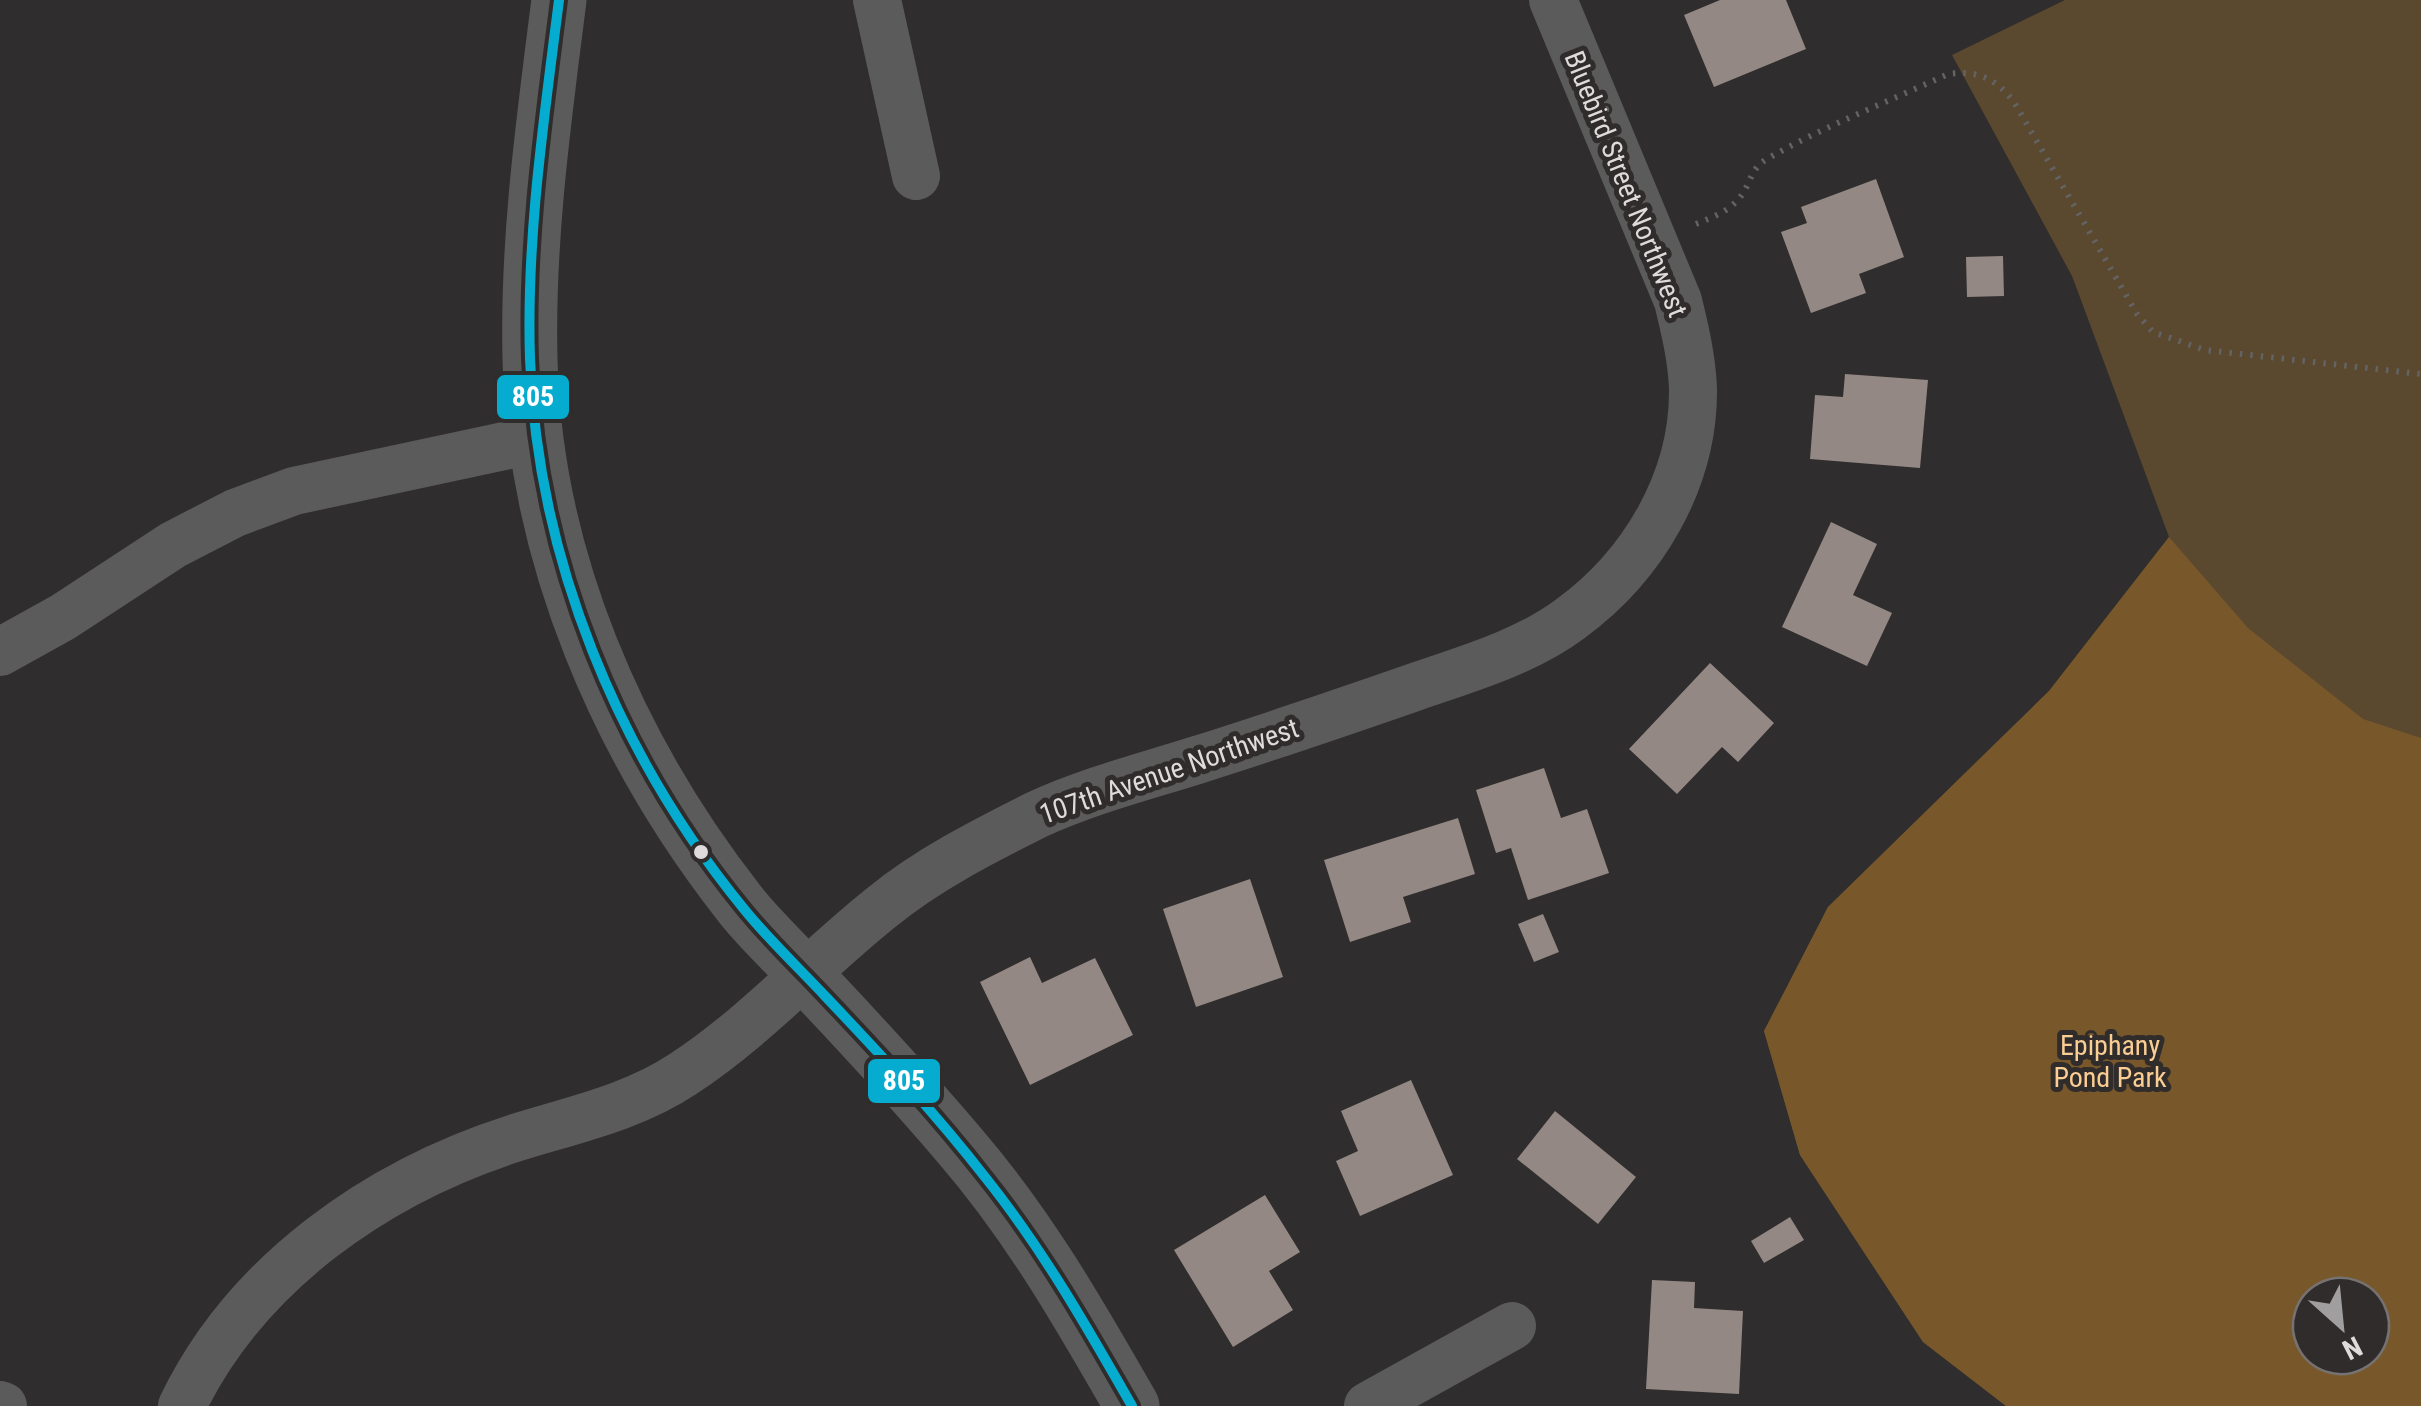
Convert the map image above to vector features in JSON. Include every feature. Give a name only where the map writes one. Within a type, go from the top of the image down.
[{"type":"street","points":[[558,0],[530,256],[530,362],[536,439],[552,523],[592,652],[630,733],[676,816],[710,864],[741,907],[960,1146],[1006,1202],[1050,1264],[1132,1406]]},
{"type":"street","points":[[877,0],[916,176]]},
{"type":"street","name":"Bluebird Street Northwest","points":[[1553,0],[1678,301],[1693,391],[1687,449],[1675,488]]},
{"type":"street","points":[[0,652],[63,617],[172,545],[250,508],[294,491],[536,439]]},
{"type":"street","name":"107th Avenue Northwest","points":[[182,1406],[225,1332],[284,1270],[348,1216],[405,1182],[465,1155],[599,1114],[650,1094],[710,1054],[886,903],[950,862],[1040,813],[1098,790],[1456,673],[1536,640],[1570,620],[1629,562],[1656,526],[1675,488]]},
{"type":"street","points":[[1368,1406],[1512,1326]]},
{"type":"path","points":[[1654,242],[1732,207],[1745,192],[1750,174],[1762,162],[1948,74],[1966,72],[1987,76],[2002,86],[2014,102],[2137,314],[2153,332],[2204,350],[2421,374]]},
{"type":"green space","name":"Epiphany Pond Park","points":[[2065,0],[2421,0],[2421,1406],[2006,1406],[1923,1342],[1800,1155],[1764,1031],[1828,907],[2049,691],[2169,537],[2072,276],[1952,55]]},
{"type":"green space","name":"Epiphany Pond Park","points":[[2169,537],[2248,628],[2363,719],[2421,738],[2421,1406],[2006,1406],[1923,1342],[1800,1155],[1764,1031],[1828,907],[2049,691]]},
{"type":"building","points":[[1720,0],[1786,0],[1806,49],[1714,87],[1684,15]]},
{"type":"building","points":[[1876,179],[1904,257],[1859,274],[1866,293],[1811,313],[1781,232],[1807,223],[1801,207]]},
{"type":"building","points":[[2003,256],[2004,296],[1967,297],[1966,257]]},
{"type":"building","points":[[1845,374],[1928,380],[1920,468],[1810,459],[1815,395],[1843,397]]},
{"type":"building","points":[[1831,522],[1877,544],[1853,595],[1892,613],[1867,666],[1782,627]]},
{"type":"building","points":[[1710,663],[1774,723],[1738,762],[1722,747],[1677,794],[1629,749]]},
{"type":"building","points":[[1544,768],[1561,818],[1587,809],[1609,873],[1528,900],[1511,848],[1496,853],[1476,790]]},
{"type":"building","points":[[1458,818],[1475,874],[1403,897],[1411,922],[1350,942],[1324,860]]},
{"type":"building","points":[[1250,879],[1283,977],[1196,1007],[1163,909]]},
{"type":"building","points":[[1543,914],[1559,952],[1534,962],[1518,924]]},
{"type":"building","points":[[1030,957],[1042,983],[1095,958],[1133,1035],[1030,1085],[980,982]]},
{"type":"building","points":[[1411,1080],[1453,1175],[1360,1216],[1336,1161],[1358,1151],[1341,1111]]},
{"type":"building","points":[[1555,1111],[1636,1177],[1598,1224],[1517,1159]]},
{"type":"building","points":[[1265,1195],[1300,1252],[1269,1271],[1293,1310],[1233,1347],[1174,1250]]},
{"type":"building","points":[[1790,1217],[1804,1240],[1764,1263],[1751,1241]]},
{"type":"building","points":[[1652,1280],[1695,1282],[1694,1308],[1743,1311],[1739,1394],[1646,1389]]},
{"type":"transit line","name":"805","points":[[559,0],[533,224],[530,359],[536,433],[549,507],[592,651],[658,786],[699,849],[754,920],[908,1085],[1006,1204],[1045,1260],[1132,1406]]}]
